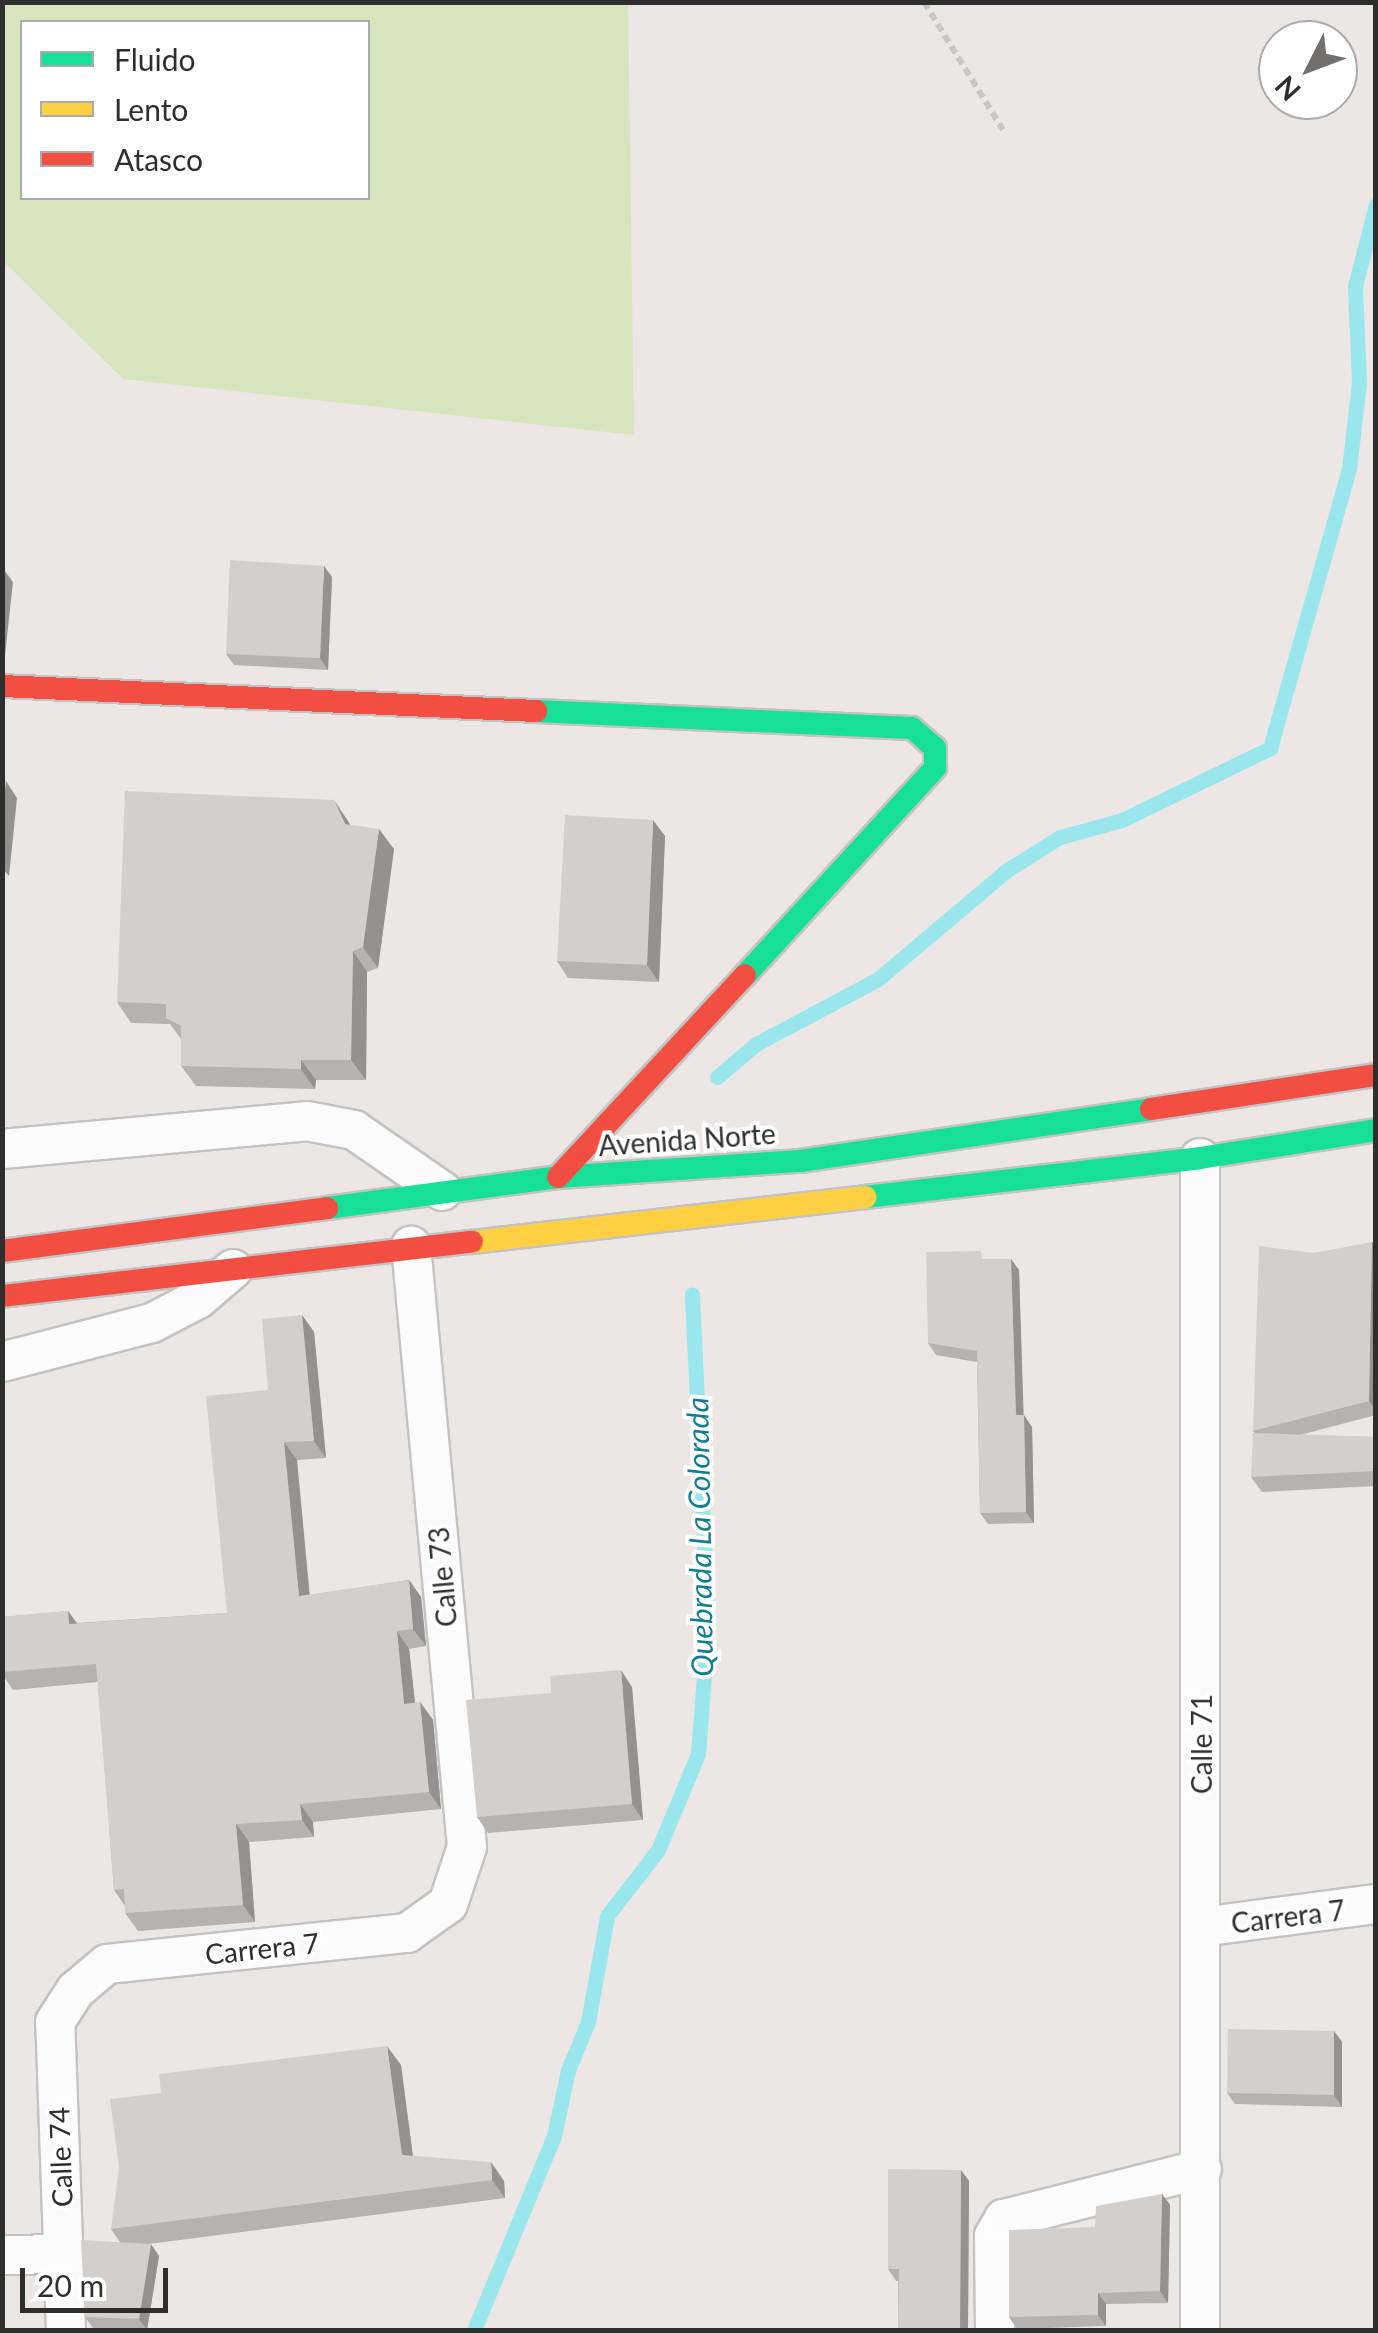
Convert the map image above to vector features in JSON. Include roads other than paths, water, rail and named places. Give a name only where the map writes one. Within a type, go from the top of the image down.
[{"type":"main road","points":[[2,686],[912,728],[935,748],[936,768],[558,1177]]},
{"type":"main road","name":"Avenida Norte","points":[[2,1251],[558,1177],[800,1160],[1376,1075]]},
{"type":"main road","points":[[2,1296],[238,1265],[1200,1158],[1376,1130]]},
{"type":"street","points":[[2,1149],[307,1121],[354,1130],[442,1191]]},
{"type":"street","name":"Calle 71","points":[[1200,1158],[1200,2330]]},
{"type":"street","name":"Calle 73","points":[[411,1246],[467,1846],[448,1904]]},
{"type":"street","points":[[2,1362],[152,1322],[198,1299],[238,1265]]},
{"type":"street","name":"Carrera 7","points":[[76,1990],[107,1964],[407,1933],[448,1904]]},
{"type":"street","name":"Carrera 7","points":[[1201,1927],[1376,1904]]},
{"type":"street","name":"Calle 74","points":[[66,2330],[55,2022],[76,1990]]},
{"type":"street","points":[[995,2330],[994,2236],[1004,2219],[1202,2169]]},
{"type":"street","points":[[2,2255],[63,2254]]},
{"type":"waterway","name":"Quebrada La Colorada","points":[[717,1077],[756,1044],[878,979],[1007,870],[1060,837],[1122,820],[1270,748],[1349,469],[1359,383],[1355,286],[1376,205]]},
{"type":"waterway","name":"Quebrada La Colorada","points":[[474,2330],[554,2136],[568,2070],[588,2022],[607,1916],[658,1850],[698,1754],[708,1624],[692,1294]]}]
